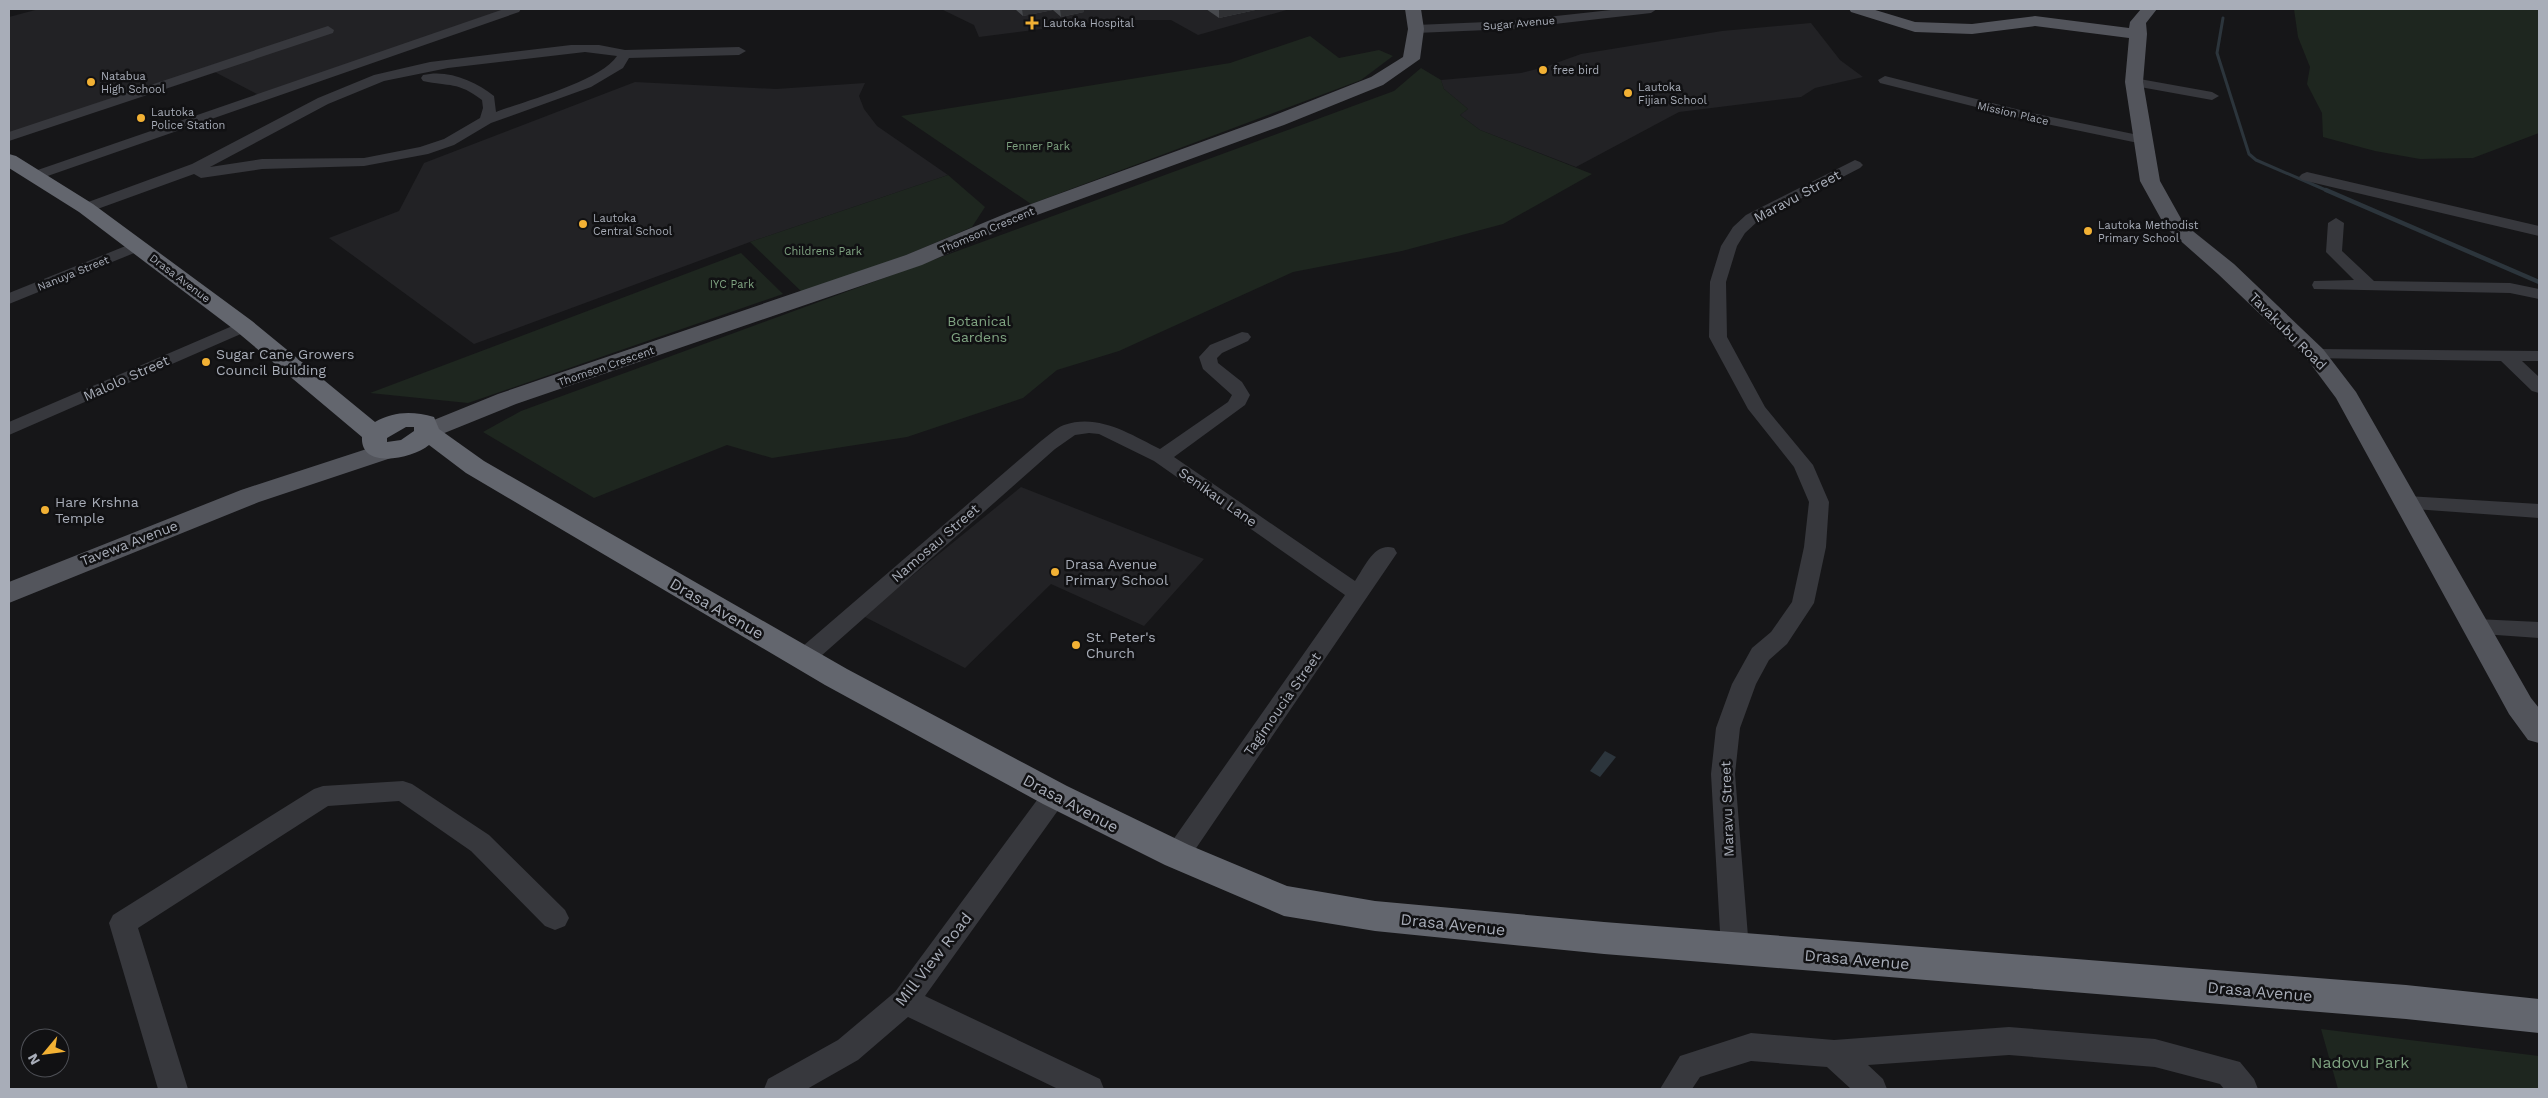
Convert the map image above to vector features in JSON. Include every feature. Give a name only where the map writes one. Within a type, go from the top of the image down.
[{"type":"highway","name":"Drasa Avenue","points":[[10,162],[86,208],[138,246],[244,326],[344,407],[384,443],[474,467]]},
{"type":"highway","name":"Drasa Avenue","points":[[344,407],[418,426],[474,467],[804,658],[1055,795],[1177,855],[1284,901],[1375,916],[1735,949],[2406,1002],[2539,1016]]},
{"type":"highway","points":[[384,443],[387,426],[418,426]]},
{"type":"main road","points":[[1857,9],[1894,22],[1915,26],[1972,29],[2035,21],[2139,34]]},
{"type":"main road","name":"Tavakubu Road","points":[[2149,9],[2138,22],[2139,34],[2134,82],[2150,181],[2176,228],[2226,269],[2315,354],[2348,397],[2520,706],[2539,731]]},
{"type":"main road","name":"Thomson Crescent","points":[[418,426],[507,399],[914,260],[1019,215],[1276,121],[1368,85],[1393,73],[1411,60],[1415,19]]},
{"type":"main road","name":"Tavewa Avenue","points":[[9,593],[384,443]]},
{"type":"street","points":[[34,176],[515,9]]},
{"type":"street","name":"Sugar Avenue","points":[[1415,19],[1484,27],[1597,12],[1650,9]]},
{"type":"street","points":[[9,137],[328,30]]},
{"type":"street","points":[[86,208],[169,179],[232,150],[342,93],[398,73],[547,52],[609,49],[625,54],[739,51]]},
{"type":"street","points":[[169,179],[239,166],[357,163],[423,151],[449,142],[486,120],[581,87],[618,65],[625,54]]},
{"type":"street","points":[[232,150],[256,143],[367,91],[420,79],[457,79],[483,94],[489,99],[490,108],[486,120]]},
{"type":"street","name":"Mission Place","points":[[1885,80],[2032,118],[2142,140]]},
{"type":"street","points":[[2134,82],[2212,96]]},
{"type":"street","name":"Maravu Street","points":[[1735,949],[1723,774],[1728,728],[1744,684],[1760,654],[1779,638],[1803,603],[1815,547],[1818,502],[1803,465],[1757,409],[1718,337],[1718,282],[1728,246],[1745,224],[1752,218],[1855,164]]},
{"type":"street","points":[[2307,177],[2539,231]]},
{"type":"street","points":[[2336,223],[2334,252],[2370,286]]},
{"type":"street","name":"Nanuya Street","points":[[9,299],[138,246]]},
{"type":"street","points":[[2320,285],[2510,288],[2539,294]]},
{"type":"street","name":"Malolo Street","points":[[9,429],[244,326]]},
{"type":"street","points":[[1160,457],[1236,405],[1241,395],[1235,386],[1209,365],[1208,358],[1216,349],[1242,337]]},
{"type":"street","points":[[2315,354],[2539,356]]},
{"type":"street","points":[[2506,356],[2539,387]]},
{"type":"street","name":"Senikau Lane","points":[[1069,430],[1089,427],[1104,428],[1160,457],[1357,593]]},
{"type":"street","name":"Namosau Street","points":[[804,658],[1042,451],[1069,430]]},
{"type":"street","points":[[2406,503],[2539,511]]},
{"type":"street","name":"Tagimoucia Street","points":[[1177,855],[1386,553]]},
{"type":"street","points":[[2476,627],[2539,630]]},
{"type":"street","points":[[173,1089],[123,923],[323,796],[403,791],[480,843],[555,918]]},
{"type":"street","name":"Mill View Road","points":[[779,1089],[848,1050],[905,1001],[1055,795]]},
{"type":"street","points":[[905,1001],[1089,1089]]},
{"type":"street","points":[[1674,1089],[1690,1066],[1751,1047],[1834,1054],[2009,1041],[2146,1053],[2229,1072],[2243,1089]]},
{"type":"street","points":[[1834,1054],[1872,1089]]},
{"type":"shaded area","name":"Natabua High School","points":[[39,9],[511,9],[259,95],[211,70],[9,135],[9,17]]},
{"type":"shaded area","name":"Lautoka Hospital","points":[[941,9],[1290,9],[1198,35],[1171,20],[1114,20],[979,37],[974,25]]},
{"type":"shaded area","name":"Lautoka Fijian School","points":[[1811,23],[1840,60],[1863,77],[1815,88],[1801,97],[1679,112],[1576,167],[1480,130],[1460,115],[1468,109],[1444,89],[1441,80],[1521,73],[1545,67],[1581,54],[1722,31]]},
{"type":"shaded area","name":"Lautoka Central School","points":[[635,82],[776,89],[865,83],[859,96],[864,109],[877,126],[948,175],[750,242],[474,344],[329,238],[399,211],[424,163]]},
{"type":"shaded area","name":"Drasa Avenue Primary School","points":[[1021,487],[1204,559],[1144,626],[1051,584],[965,668],[863,616]]},
{"type":"shaded area","points":[[1605,751],[1616,757],[1600,777],[1590,771]]},
{"type":"green space","points":[[2294,9],[2539,9],[2539,133],[2473,158],[2420,159],[2375,151],[2323,137],[2322,113],[2307,84],[2310,67],[2298,37]]},
{"type":"green space","name":"Fenner Park","points":[[1310,36],[1339,58],[1379,50],[1393,56],[1361,80],[1031,204],[901,116],[1230,63]]},
{"type":"green space","name":"Botanical Gardens","points":[[1421,68],[1441,80],[1444,89],[1468,109],[1460,115],[1480,130],[1592,174],[1503,224],[1402,251],[1293,272],[1119,351],[1057,370],[1023,398],[907,437],[772,458],[727,445],[594,498],[483,432],[521,411],[1394,91]]},
{"type":"green space","name":"Childrens Park","points":[[948,175],[985,207],[972,227],[909,254],[803,293],[750,242]]},
{"type":"green space","name":"IYC Park","points":[[741,253],[783,294],[468,403],[370,393]]},
{"type":"green space","name":"Nadovu Park","points":[[2321,1029],[2539,1056],[2539,1089],[2338,1089]]},
{"type":"waterway","points":[[2223,18],[2217,53],[2249,154],[2256,160],[2328,191]]},
{"type":"waterway","points":[[2326,190],[2539,282]]},
{"type":"place","name":"Lautoka Hospital","points":[[1032,23]]},
{"type":"place","name":"free bird","points":[[1543,70]]},
{"type":"place","name":"Natabua High School","points":[[91,82]]},
{"type":"place","name":"Lautoka Fijian School","points":[[1628,93]]},
{"type":"place","name":"Lautoka Police Station","points":[[141,118]]},
{"type":"place","name":"Lautoka Central School","points":[[583,224]]},
{"type":"place","name":"Lautoka Methodist Primary School","points":[[2088,231]]},
{"type":"place","name":"Sugar Cane Growers Council Building","points":[[206,362]]},
{"type":"place","name":"Hare Krshna Temple","points":[[45,510]]},
{"type":"place","name":"Drasa Avenue Primary School","points":[[1055,572]]},
{"type":"place","name":"St. Peter's Church","points":[[1076,645]]}]
